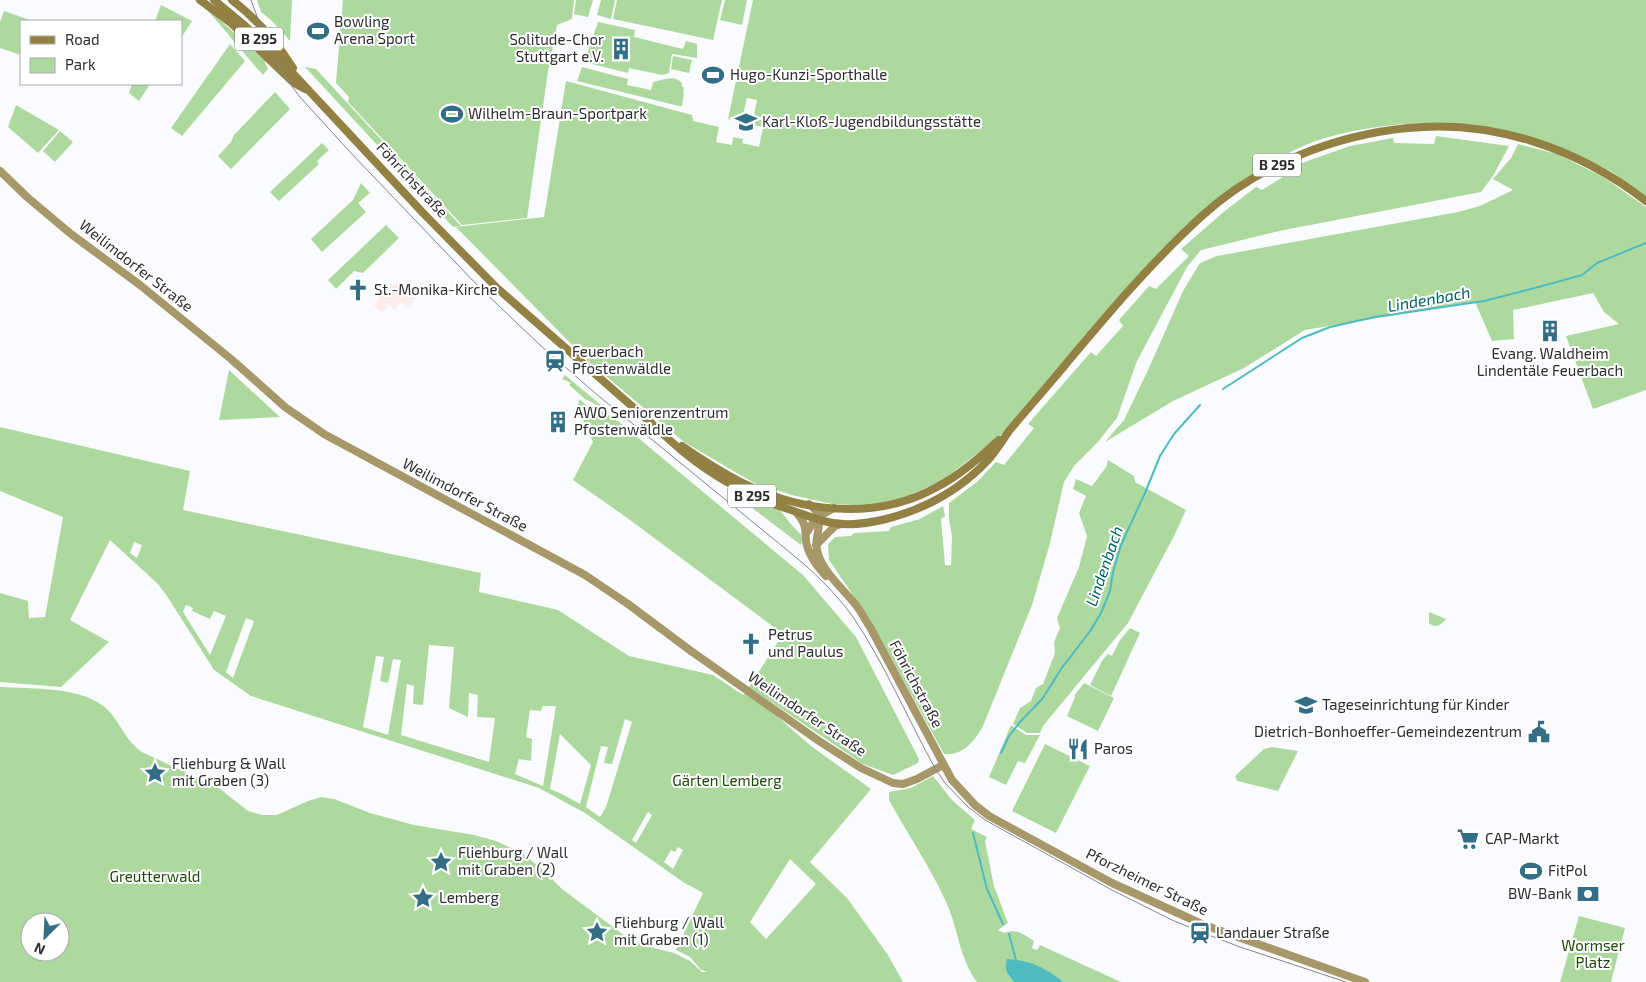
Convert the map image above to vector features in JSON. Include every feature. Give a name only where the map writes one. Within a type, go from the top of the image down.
[{"type":"main road","points":[[200,0],[231,23],[294,83],[311,92]]},
{"type":"main road","name":"Föhrichstraße","points":[[214,0],[243,24],[311,92],[496,288],[658,429]]},
{"type":"main road","points":[[232,0],[268,32],[300,81]]},
{"type":"main road","name":"B 295","points":[[658,429],[678,449],[726,482],[751,495],[796,512],[841,524],[866,523],[887,519],[916,510],[938,499],[986,462],[1009,431],[1096,329],[1144,275],[1204,213],[1257,176],[1307,152],[1332,143],[1382,131],[1430,126],[1471,128],[1506,134],[1547,146],[1600,170],[1646,201]]},
{"type":"main road","name":"B 295","points":[[658,429],[736,479],[766,493],[809,504],[854,510],[883,507],[920,495],[947,481],[974,462],[1009,431]]},
{"type":"street","name":"Weilimdorfer Straße","points":[[0,171],[34,204],[140,285],[231,359],[285,407],[316,428],[360,454],[585,575],[691,651],[861,768],[893,783],[903,784],[917,779],[943,764]]},
{"type":"street","points":[[809,504],[815,508],[818,518],[816,546]]},
{"type":"street","points":[[807,532],[818,518],[834,508]]},
{"type":"street","name":"Föhrichstraße","points":[[796,512],[807,532],[808,550],[815,563],[864,618]]},
{"type":"street","points":[[816,546],[835,526],[841,524]]},
{"type":"street","name":"Föhrichstraße","points":[[816,546],[822,562],[857,606],[864,618],[943,764]]},
{"type":"street","name":"Pforzheimer Straße","points":[[943,764],[960,790],[980,809],[1112,883],[1204,925],[1365,982]]},
{"type":"shaded area","points":[[396,282],[415,299],[407,308],[401,302],[394,310],[389,305],[382,312],[374,305],[379,299],[377,297],[390,283],[393,286]]},
{"type":"green space","points":[[257,0],[292,0],[290,41],[261,12]]},
{"type":"green space","name":"Wilhelm-Braun-Sportpark","points":[[343,0],[574,0],[572,19],[557,25],[548,71],[527,218],[462,225],[348,102],[349,97],[336,83]]},
{"type":"green space","points":[[576,0],[593,0],[588,17],[574,14]]},
{"type":"green space","points":[[601,0],[615,0],[611,19],[597,15]]},
{"type":"green space","points":[[617,0],[722,0],[713,40],[613,19]]},
{"type":"green space","points":[[725,0],[747,0],[742,25],[720,20]]},
{"type":"green space","points":[[753,0],[1646,0],[1646,199],[1615,174],[1587,160],[1496,130],[1477,126],[1435,123],[1388,126],[1341,134],[1301,147],[1262,169],[1200,214],[1006,431],[943,480],[906,497],[871,506],[832,504],[792,495],[754,483],[684,442],[588,361],[456,227],[544,217],[566,81],[692,115],[693,121],[719,127],[716,142],[732,145],[733,137],[743,139],[742,143],[759,147],[763,127],[748,124],[749,119],[753,119],[757,100],[747,98],[742,119],[735,121],[728,119]]},
{"type":"green space","points":[[161,5],[192,21],[182,36],[182,20],[155,20]]},
{"type":"green space","points":[[207,10],[264,60],[268,69],[263,75]]},
{"type":"green space","points":[[4,11],[30,20],[20,20],[20,55],[0,48],[0,22]]},
{"type":"green space","points":[[598,22],[635,30],[634,37],[683,49],[686,41],[697,44],[697,58],[672,54],[669,73],[662,75],[629,68],[628,73],[584,62]]},
{"type":"green space","points":[[230,44],[245,61],[182,136],[171,128]]},
{"type":"green space","points":[[673,56],[692,60],[689,73],[671,69]]},
{"type":"green space","points":[[305,67],[316,69],[461,226],[453,227]]},
{"type":"green space","points":[[582,67],[628,79],[627,85],[651,90],[653,82],[668,78],[679,80],[682,83],[682,87],[684,87],[682,106],[577,81]]},
{"type":"green space","points":[[132,85],[149,85],[139,101],[129,93]]},
{"type":"green space","points":[[275,92],[290,109],[231,169],[218,156],[231,142],[234,135]]},
{"type":"green space","points":[[16,105],[59,130],[38,153],[8,127]]},
{"type":"green space","points":[[60,131],[73,142],[55,162],[43,151]]},
{"type":"green space","points":[[1436,136],[1509,146],[1493,176],[1481,192],[1279,231],[1201,250],[1187,267],[1137,361],[1117,418],[1097,443],[1074,466],[1064,482],[1050,543],[1032,605],[983,726],[972,742],[963,750],[957,753],[944,754],[872,623],[829,560],[828,544],[835,537],[851,536],[854,533],[889,531],[891,527],[920,519],[943,506],[945,516],[941,519],[945,565],[951,565],[952,536],[949,503],[977,482],[996,462],[1004,465],[1034,428],[1028,424],[1091,352],[1096,356],[1123,326],[1119,320],[1149,286],[1156,289],[1189,256],[1181,249],[1256,187],[1262,190],[1299,167],[1299,164],[1350,146],[1393,138],[1394,143],[1434,144]]},
{"type":"green space","points":[[322,143],[329,150],[317,161],[319,164],[279,201],[270,192]]},
{"type":"green space","points":[[1518,144],[1557,154],[1603,177],[1646,207],[1646,390],[1593,409],[1566,336],[1619,324],[1604,312],[1593,293],[1513,310],[1514,339],[1492,341],[1475,302],[1305,330],[1244,368],[1173,401],[1105,442],[1124,420],[1183,291],[1200,263],[1217,256],[1458,212],[1480,206],[1513,190],[1493,179],[1511,158]]},
{"type":"green space","points":[[361,183],[370,193],[358,203],[366,212],[322,252],[311,239],[353,200]]},
{"type":"green space","points":[[386,225],[399,238],[363,273],[354,271],[336,289],[328,280]]},
{"type":"green space","points":[[229,370],[280,417],[219,420]]},
{"type":"green space","points":[[565,375],[607,410],[585,399],[569,385],[571,383],[562,379]]},
{"type":"green space","points":[[579,399],[593,411],[599,409],[619,422],[803,575],[856,637],[919,759],[918,763],[893,775],[863,764],[749,687],[783,634],[626,517],[573,480],[593,442],[578,409]]},
{"type":"green space","points":[[0,427],[190,471],[183,510],[481,573],[479,592],[558,610],[629,656],[713,675],[743,695],[747,690],[811,746],[871,789],[810,862],[847,898],[888,955],[903,982],[0,982],[0,687],[57,690],[98,702],[108,710],[131,742],[142,752],[219,788],[248,811],[262,815],[277,815],[321,797],[334,799],[370,813],[414,825],[474,835],[496,841],[522,853],[562,889],[629,939],[646,946],[674,953],[690,961],[702,972],[707,972],[700,969],[690,957],[676,950],[703,893],[683,882],[585,813],[539,788],[251,696],[214,670],[158,584],[110,540],[70,620],[109,642],[61,687],[0,682],[0,593],[28,601],[29,618],[45,617],[63,517],[0,491]],"holes":[[[134,542],[142,545],[137,558],[130,553]],[[186,605],[193,608],[192,611],[210,619],[214,611],[226,616],[210,655],[183,612]],[[246,618],[254,621],[233,678],[226,672]],[[429,645],[454,647],[449,708],[468,717],[469,693],[478,695],[477,717],[495,718],[489,762],[401,735],[407,684],[414,686],[413,704],[423,705]],[[376,656],[384,657],[380,681],[388,683],[393,659],[401,660],[388,735],[363,727]],[[543,706],[556,706],[543,786],[515,774],[519,759],[531,761],[532,739],[526,737],[530,710],[541,711]],[[625,719],[632,722],[606,807],[600,817],[586,807],[601,746],[608,747],[604,763],[612,764]],[[560,734],[591,765],[580,804],[550,789]],[[648,812],[652,815],[636,843],[632,840]],[[678,847],[683,850],[673,869],[664,862],[671,850],[675,852]],[[790,859],[816,884],[766,939],[750,922]]]},
{"type":"green space","points":[[1108,460],[1134,476],[1135,482],[1186,510],[1128,623],[1043,726],[1040,733],[1027,733],[1013,724],[1020,708],[1031,701],[1036,688],[1043,684],[1055,653],[1054,642],[1060,628],[1057,618],[1079,567],[1087,536],[1079,513],[1086,496],[1073,489],[1076,479],[1092,486],[1106,467]]},
{"type":"green space","points":[[737,491],[780,510],[803,537],[801,545],[739,498]]},
{"type":"green space","points":[[1429,612],[1446,619],[1438,626],[1434,626],[1429,623]]},
{"type":"green space","points":[[1130,628],[1140,633],[1111,696],[1090,685],[1102,661],[1108,654],[1112,656],[1120,640]]},
{"type":"green space","points":[[1084,683],[1114,698],[1098,731],[1067,716],[1074,696]]},
{"type":"green space","points":[[1011,725],[1026,735],[1040,735],[1025,763],[1018,761],[1006,785],[989,777]]},
{"type":"green space","points":[[1045,744],[1090,766],[1056,833],[1012,811]]},
{"type":"green space","points":[[1272,747],[1298,751],[1278,791],[1237,781],[1235,776],[1264,749]]},
{"type":"green space","points":[[933,776],[952,800],[975,820],[971,829],[987,837],[985,841],[994,886],[1008,923],[998,930],[1004,933],[1012,931],[1019,933],[1034,941],[1032,948],[1037,950],[1040,945],[1121,982],[1063,982],[1008,975],[1014,982],[977,982],[963,954],[951,914],[941,891],[889,800],[889,792],[911,788]]},
{"type":"green space","name":"Wormser Platz","points":[[1579,916],[1625,928],[1611,982],[1560,982]]},
{"type":"water","points":[[1007,959],[1023,961],[1037,966],[1063,982],[1014,982],[1007,971]]},
{"type":"waterway","name":"Lindenbach","points":[[1223,389],[1302,338],[1330,327],[1375,317],[1484,301],[1546,285],[1582,275],[1597,263],[1646,243]]},
{"type":"waterway","name":"Lindenbach","points":[[1001,753],[1009,736],[1043,698],[1101,613],[1110,591],[1113,572],[1121,545],[1160,456],[1174,434],[1200,405]]},
{"type":"waterway","name":"Lindenbach","points":[[973,833],[987,889],[1003,924]]},
{"type":"waterway","name":"Lindenbach","points":[[1009,934],[1016,960]]},
{"type":"tram line","points":[[251,0],[269,49],[299,96],[479,287],[540,345],[595,393],[798,559],[834,593],[865,635],[935,768],[945,783],[967,806],[985,820],[1112,890],[1172,920],[1240,947],[1346,982]]},
{"type":"place","name":"Bowling Arena Sport","points":[[318,31]]},
{"type":"place","name":"Solitude-Chor Stuttgart e.V.","points":[[621,49]]},
{"type":"place","name":"Hugo-Kunzi-Sporthalle","points":[[713,75]]},
{"type":"place","name":"Wilhelm-Braun-Sportpark","points":[[452,114]]},
{"type":"place","name":"Karl-Kloß-Jugendbildungsstätte","points":[[746,122]]},
{"type":"place","name":"St.-Monika-Kirche","points":[[358,290]]},
{"type":"place","name":"Evang. Waldheim Lindentäle Feuerbach","points":[[1550,331]]},
{"type":"place","name":"Feuerbach Pfostenwäldle","points":[[555,361]]},
{"type":"place","name":"AWO Seniorenzentrum Pfostenwäldle","points":[[558,422]]},
{"type":"place","name":"Petrus und Paulus","points":[[751,644]]},
{"type":"place","name":"Tageseinrichtung für Kinder","points":[[1306,705]]},
{"type":"place","name":"Dietrich-Bonhoeffer-Gemeindezentrum","points":[[1539,732]]},
{"type":"place","name":"Paros","points":[[1078,749]]},
{"type":"place","name":"Fliehburg & Wall mit Graben (3)","points":[[155,773]]},
{"type":"place","name":"CAP-Markt","points":[[1468,839]]},
{"type":"place","name":"Fliehburg / Wall mit Graben (2)","points":[[441,862]]},
{"type":"place","name":"FitPol","points":[[1531,871]]},
{"type":"place","name":"BW-Bank","points":[[1588,894]]},
{"type":"place","name":"Lemberg","points":[[423,898]]},
{"type":"place","name":"Fliehburg / Wall mit Graben (1)","points":[[597,932]]},
{"type":"place","name":"Landauer Straße","points":[[1200,933]]},
{"type":"park label","name":"Gärten Lemberg","points":[[727,781]]},
{"type":"park label","name":"Greutterwald","points":[[155,877]]}]
